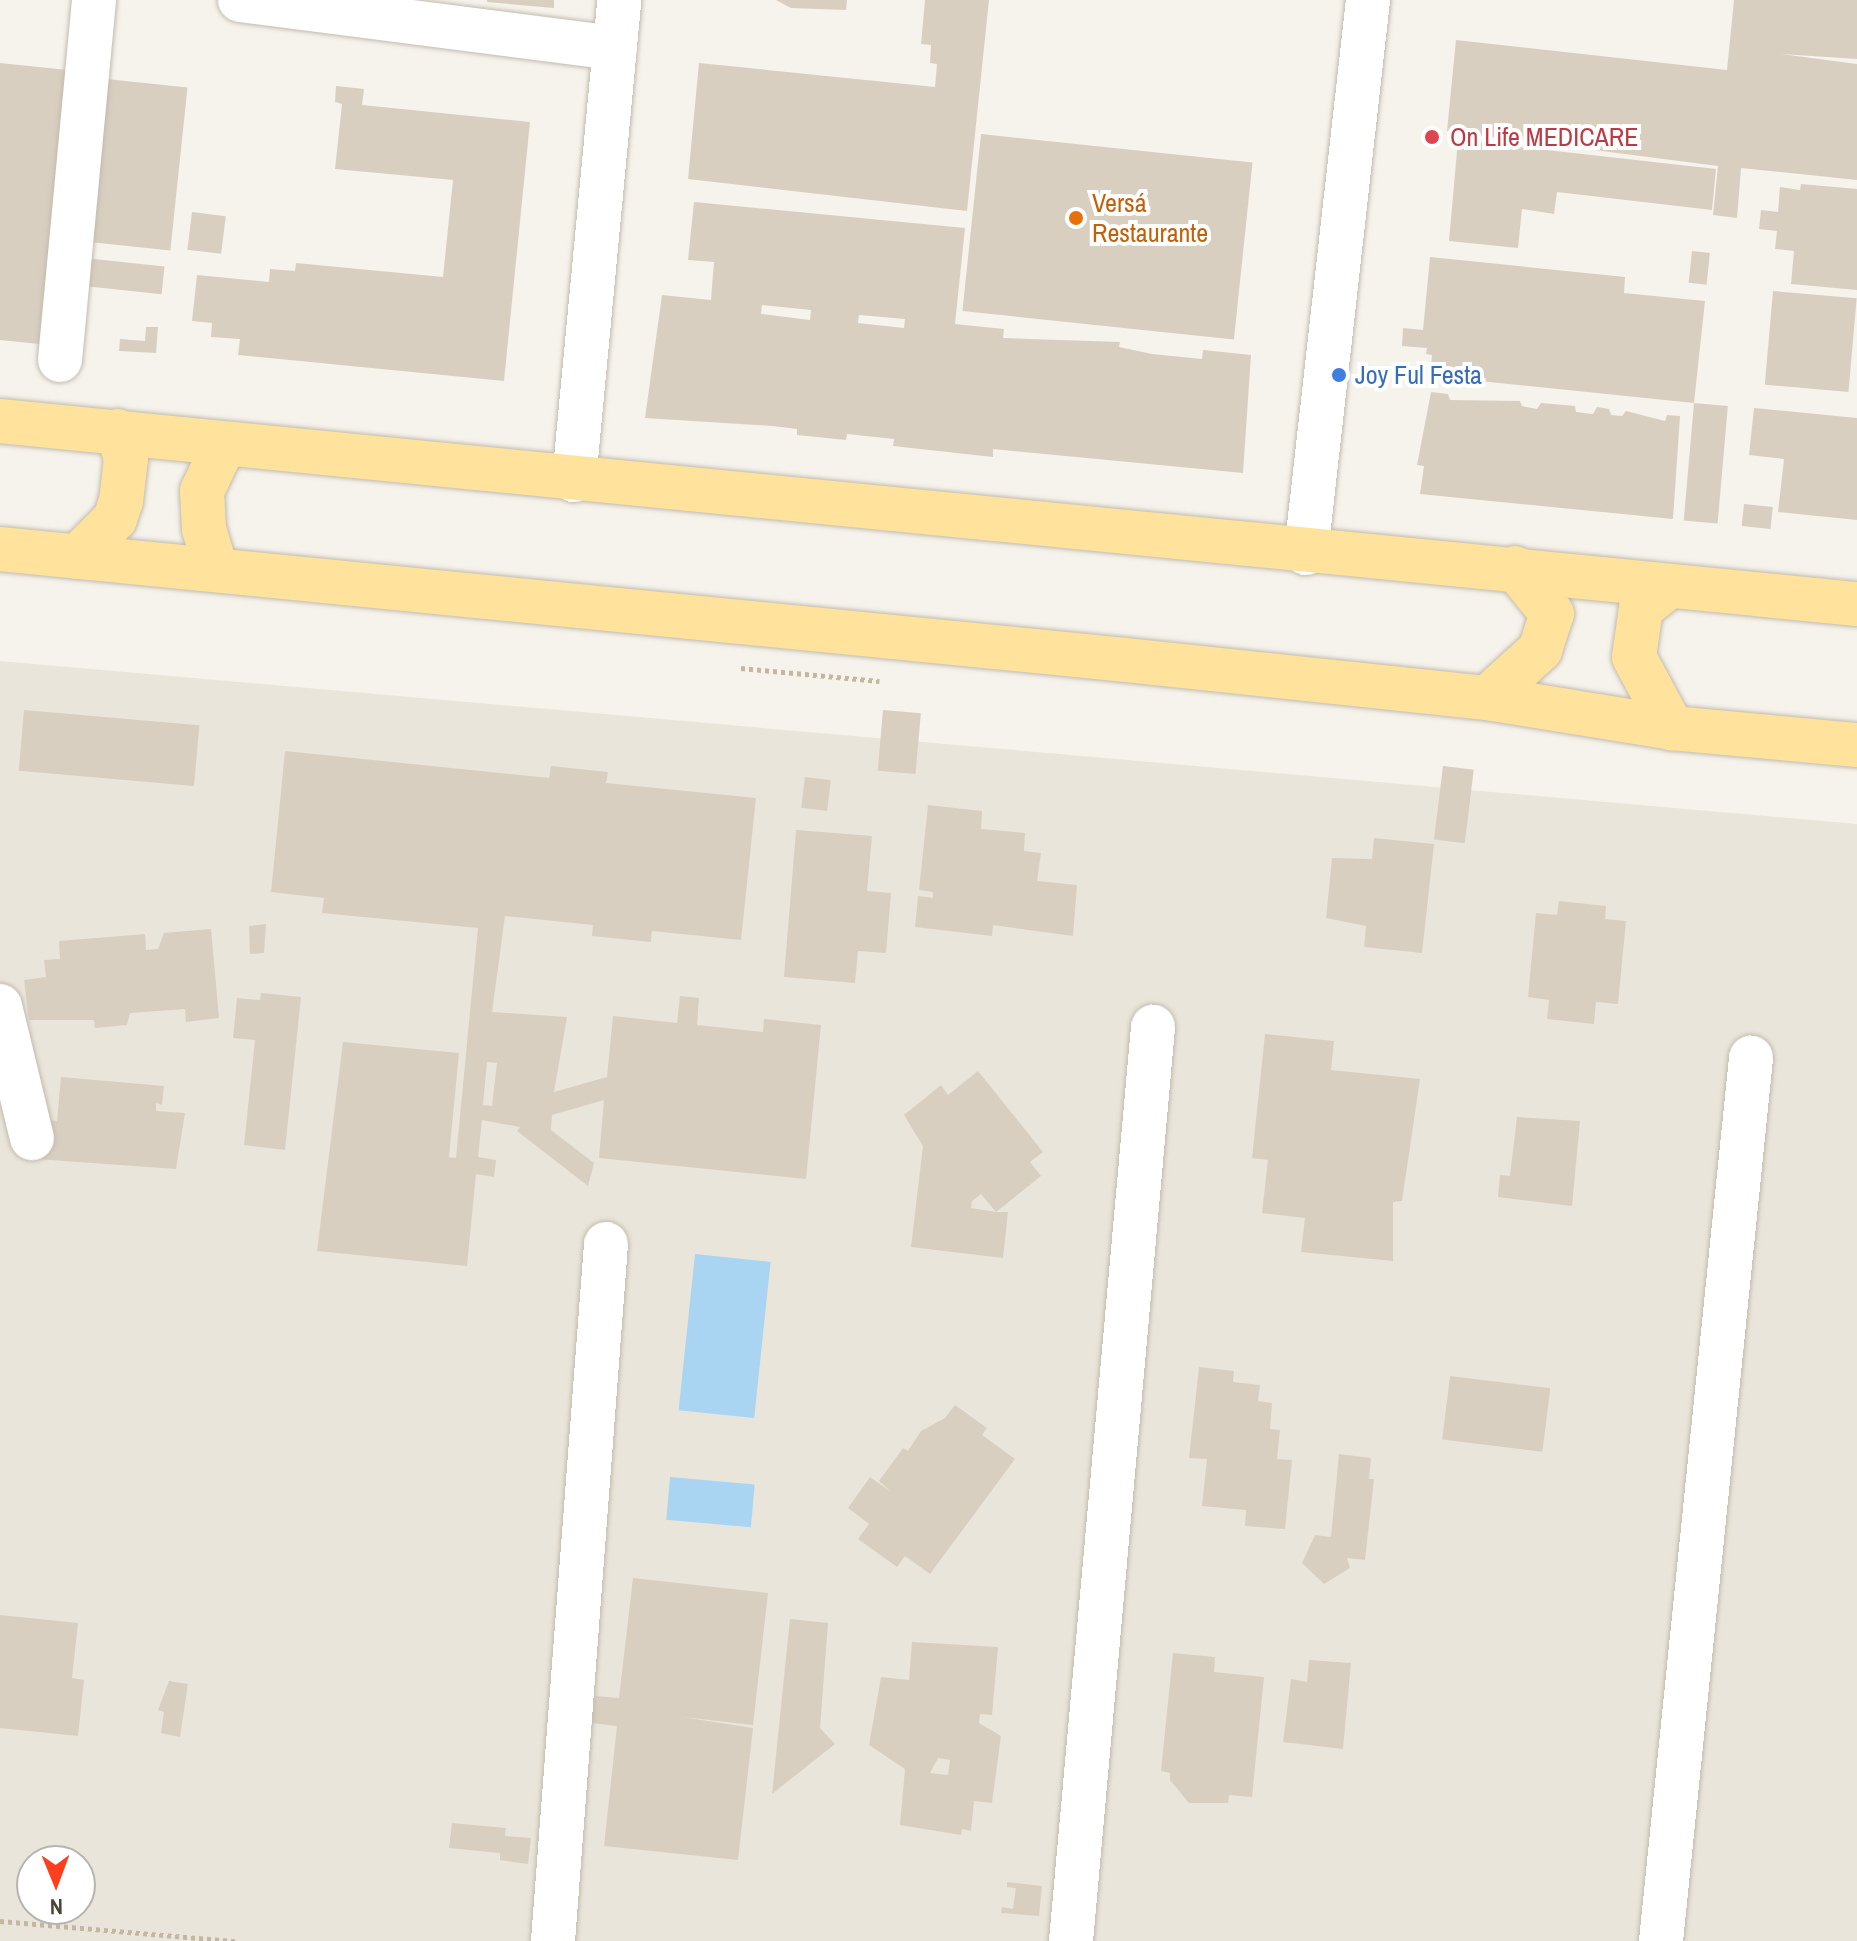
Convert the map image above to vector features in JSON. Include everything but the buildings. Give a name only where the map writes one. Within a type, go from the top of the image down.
[{"type":"main road","points":[[0,421],[1306,553],[1515,568],[1667,588],[1857,604]]},
{"type":"main road","points":[[77,557],[115,519],[121,501],[126,459],[118,431]]},
{"type":"main road","points":[[216,569],[204,529],[202,491],[224,445]]},
{"type":"main road","points":[[0,549],[1487,698],[1672,728],[1857,745]]},
{"type":"main road","points":[[1487,698],[1540,650],[1552,614],[1515,568]]},
{"type":"main road","points":[[1667,588],[1641,608],[1634,657],[1672,728]]},
{"type":"street","points":[[60,360],[94,0]]},
{"type":"street","points":[[240,0],[362,7],[615,48]]},
{"type":"street","points":[[574,480],[619,0]]},
{"type":"street","points":[[1306,553],[1368,0]]},
{"type":"street","points":[[0,1006],[32,1138]]},
{"type":"street","points":[[1071,1941],[1153,1027]]},
{"type":"street","points":[[1661,1941],[1751,1058]]},
{"type":"street","points":[[553,1941],[606,1244]]},
{"type":"path","points":[[0,1921],[235,1941]]},
{"type":"shaded area","points":[[0,661],[1857,824],[1857,1941],[0,1941]]},
{"type":"water","points":[[695,1254],[771,1262],[754,1418],[679,1410]]},
{"type":"water","points":[[670,1477],[755,1484],[751,1527],[666,1520]]},
{"type":"place","name":"On Life MEDICARE","points":[[1432,137]]},
{"type":"place","name":"Versá Restaurante","points":[[1076,218]]},
{"type":"place","name":"Joy Ful Festa","points":[[1339,375]]}]
